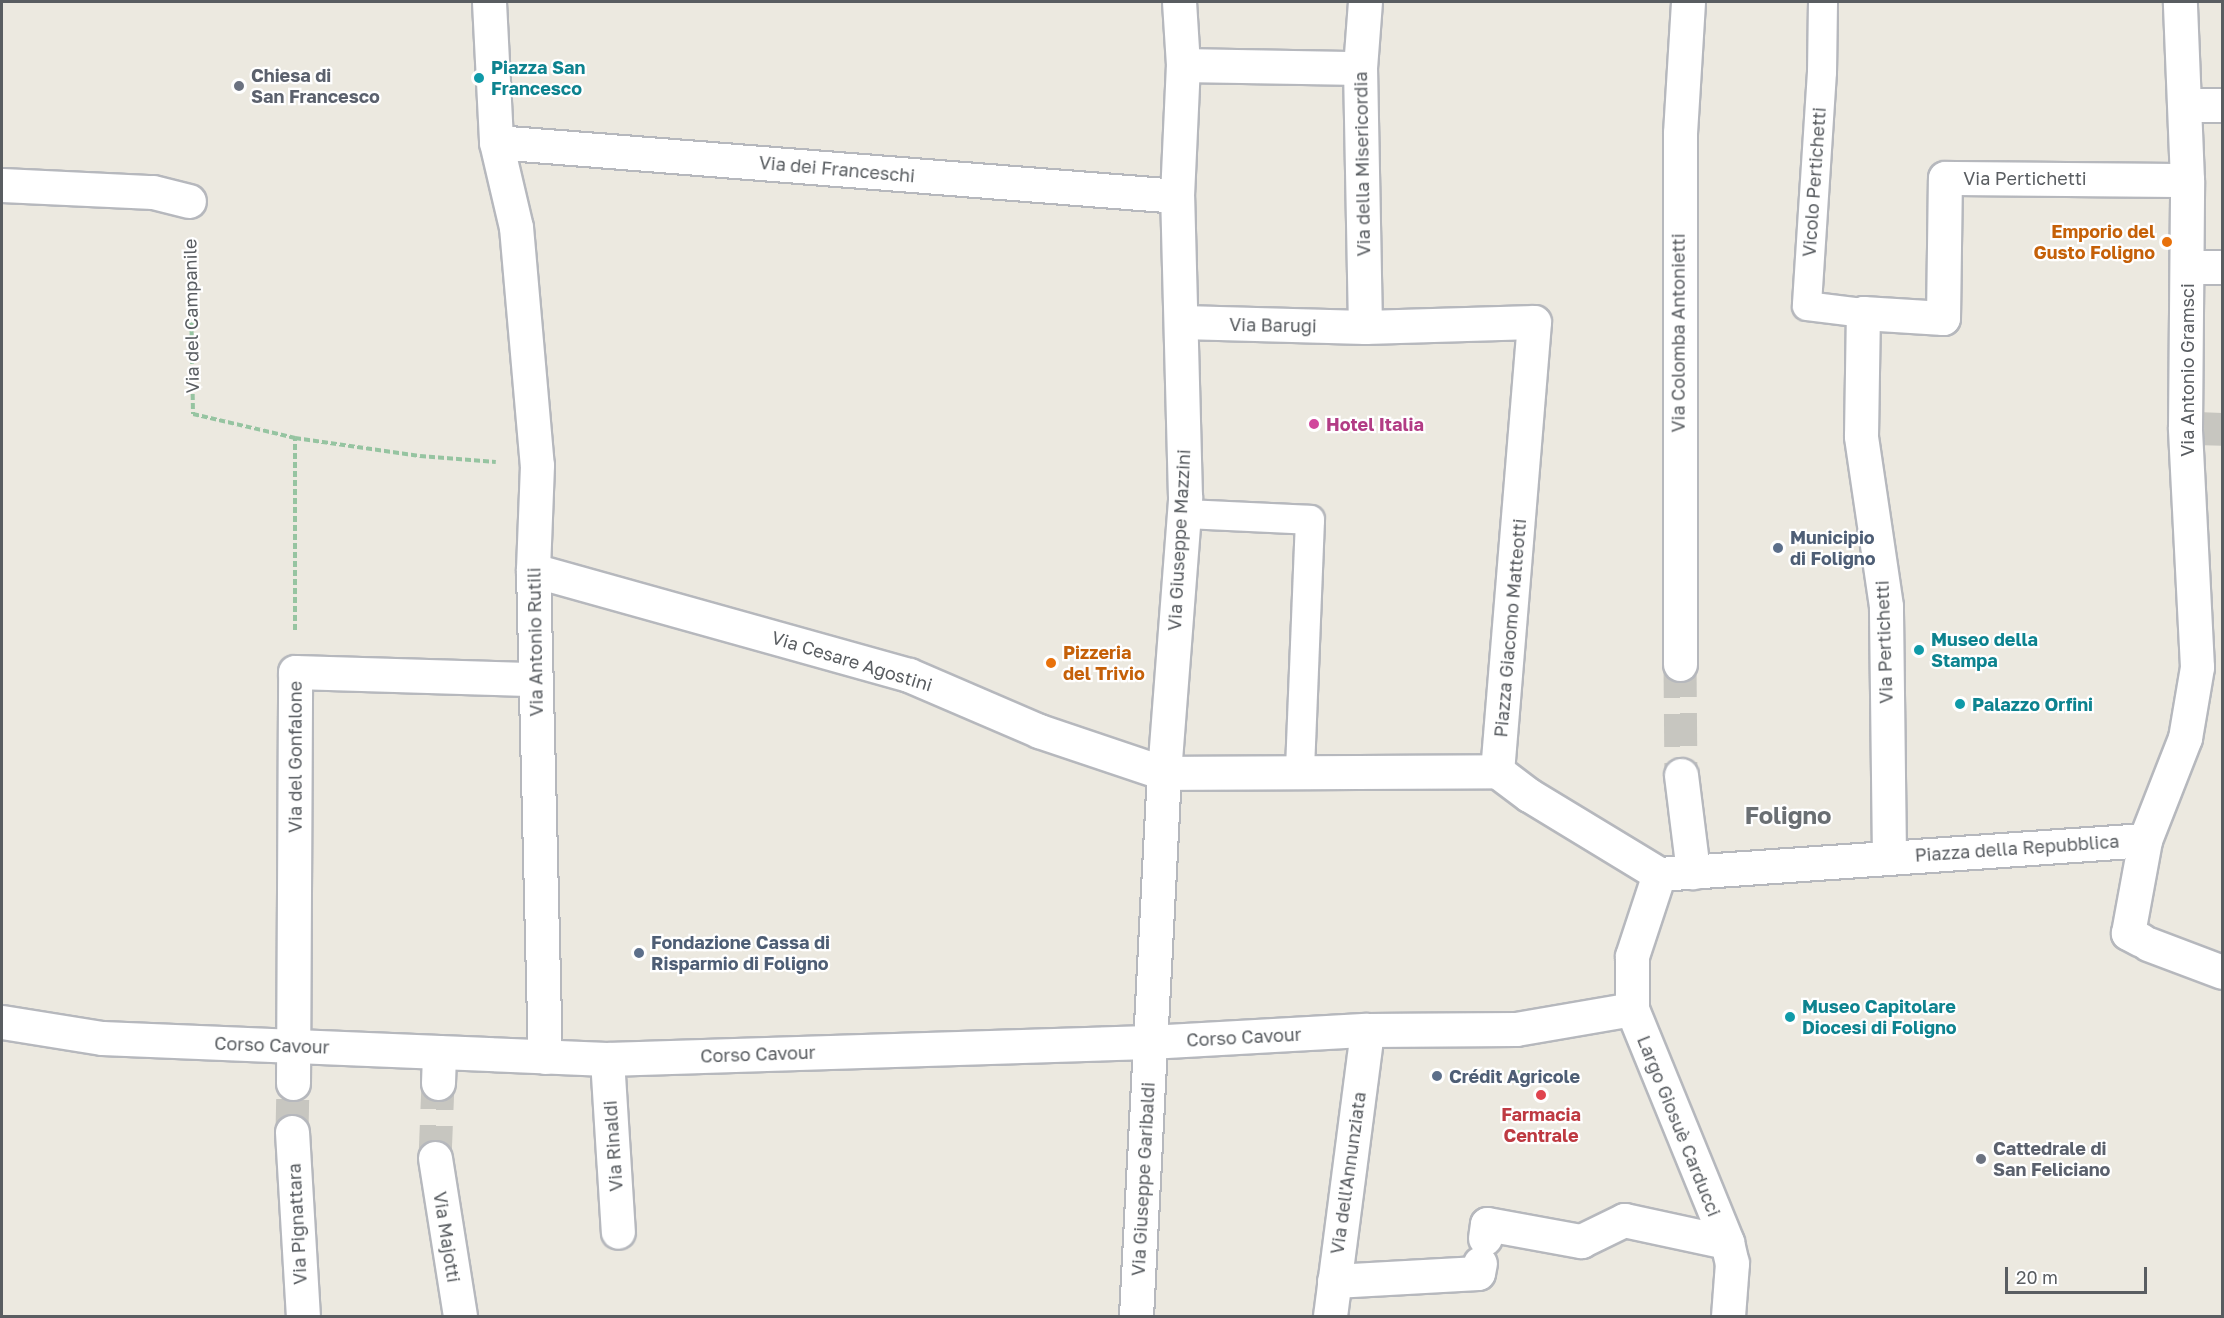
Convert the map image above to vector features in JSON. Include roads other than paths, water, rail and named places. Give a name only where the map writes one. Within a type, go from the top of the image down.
[{"type":"street","points":[[489,2],[496,142]]},
{"type":"street","name":"Via Giuseppe Mazzini","points":[[1149,1042],[1164,773],[1184,514],[1182,322],[1177,196],[1183,65],[1179,2]]},
{"type":"street","name":"Via della Misericordia","points":[[1365,2],[1360,68],[1365,327]]},
{"type":"street","name":"Via Colomba Antonietti","points":[[1680,664],[1680,133],[1688,2]]},
{"type":"street","name":"Via Antonio Gramsci","points":[[2180,2],[2186,105],[2187,267],[2197,667],[2185,738]]},
{"type":"street","points":[[1183,65],[1360,68]]},
{"type":"street","points":[[2186,105],[2223,105]]},
{"type":"street","name":"Via dei Franceschi","points":[[496,142],[1177,196]]},
{"type":"street","name":"Via Antonio Rutili","points":[[496,142],[516,227],[537,465],[533,570],[545,1057]]},
{"type":"street","name":"Via Pertichetti","points":[[1887,786],[1886,606],[1861,436],[1863,313],[1943,318],[1945,178],[2187,180]]},
{"type":"street","points":[[2,185],[153,192],[189,201]]},
{"type":"street","points":[[2187,267],[2223,267]]},
{"type":"street","name":"Via Barugi","points":[[1182,322],[1365,327]]},
{"type":"street","name":"Piazza Giacomo Matteotti","points":[[1365,327],[1534,322],[1497,771]]},
{"type":"street","name":"Via Cesare Agostini","points":[[533,570],[909,675],[1038,731],[1164,773]]},
{"type":"street","name":"Via del Gonfalone","points":[[293,1046],[295,672],[536,679]]},
{"type":"street","name":"Piazza della Repubblica","points":[[2185,738],[2145,840],[2139,939],[2223,972]]},
{"type":"street","points":[[1164,773],[1497,771],[1529,795],[1659,874]]},
{"type":"street","points":[[1682,783],[1692,872]]},
{"type":"street","name":"Piazza della Repubblica","points":[[1887,786],[1889,857]]},
{"type":"street","name":"Piazza della Repubblica","points":[[1659,874],[2145,840]]},
{"type":"street","name":"Largo Giosuè Carducci","points":[[1659,874],[1632,956],[1632,1009],[1729,1253]]},
{"type":"street","name":"Corso Cavour","points":[[2,1022],[102,1038],[293,1046],[438,1068],[545,1057],[607,1059],[1149,1042],[1367,1030],[1516,1029],[1632,1009]]},
{"type":"street","name":"Via dell'Annunziata","points":[[1330,1317],[1367,1030]]},
{"type":"street","name":"Via Giuseppe Garibaldi","points":[[1136,1317],[1149,1042]]},
{"type":"street","points":[[292,1083],[293,1046]]},
{"type":"street","name":"Via Rinaldi","points":[[607,1059],[618,1232]]},
{"type":"street","name":"Via Pignattara","points":[[292,1132],[303,1317]]},
{"type":"street","name":"Via Majotti","points":[[435,1158],[460,1317]]},
{"type":"street","name":"Largo Giosuè Carducci","points":[[1334,1281],[1478,1273],[1487,1224],[1581,1241],[1624,1221],[1729,1253]]},
{"type":"street","points":[[1728,1317],[1729,1253]]},
{"type":"lane","name":"Vicolo Pertichetti","points":[[1823,2],[1822,72],[1807,306],[1863,313]]},
{"type":"lane","points":[[1184,514],[1310,520],[1300,772]]},
{"type":"tunnel","points":[[2197,428],[2222,429]]},
{"type":"tunnel","points":[[1680,664],[1681,775]]},
{"type":"tunnel","points":[[292,1132],[293,1083]]},
{"type":"tunnel","points":[[435,1158],[438,1083]]},
{"type":"place","name":"Piazza San Francesco","points":[[479,78]]},
{"type":"place","name":"Chiesa di San Francesco","points":[[239,86]]},
{"type":"place","name":"Emporio del Gusto Foligno","points":[[2167,242]]},
{"type":"place","name":"Hotel Italia","points":[[1314,424]]},
{"type":"place","name":"Municipio di Foligno","points":[[1778,548]]},
{"type":"place","name":"Museo della Stampa","points":[[1919,650]]},
{"type":"place","name":"Pizzeria del Trivio","points":[[1051,663]]},
{"type":"place","name":"Palazzo Orfini","points":[[1960,704]]},
{"type":"place","name":"Fondazione Cassa di Risparmio di Foligno","points":[[639,953]]},
{"type":"place","name":"Museo Capitolare Diocesi di Foligno","points":[[1790,1017]]},
{"type":"place","name":"Crédit Agricole","points":[[1437,1076]]},
{"type":"place","name":"Farmacia Centrale","points":[[1541,1095]]},
{"type":"place","name":"Cattedrale di San Feliciano","points":[[1981,1159]]},
{"type":"district","name":"Foligno","points":[[1788,815]]}]
